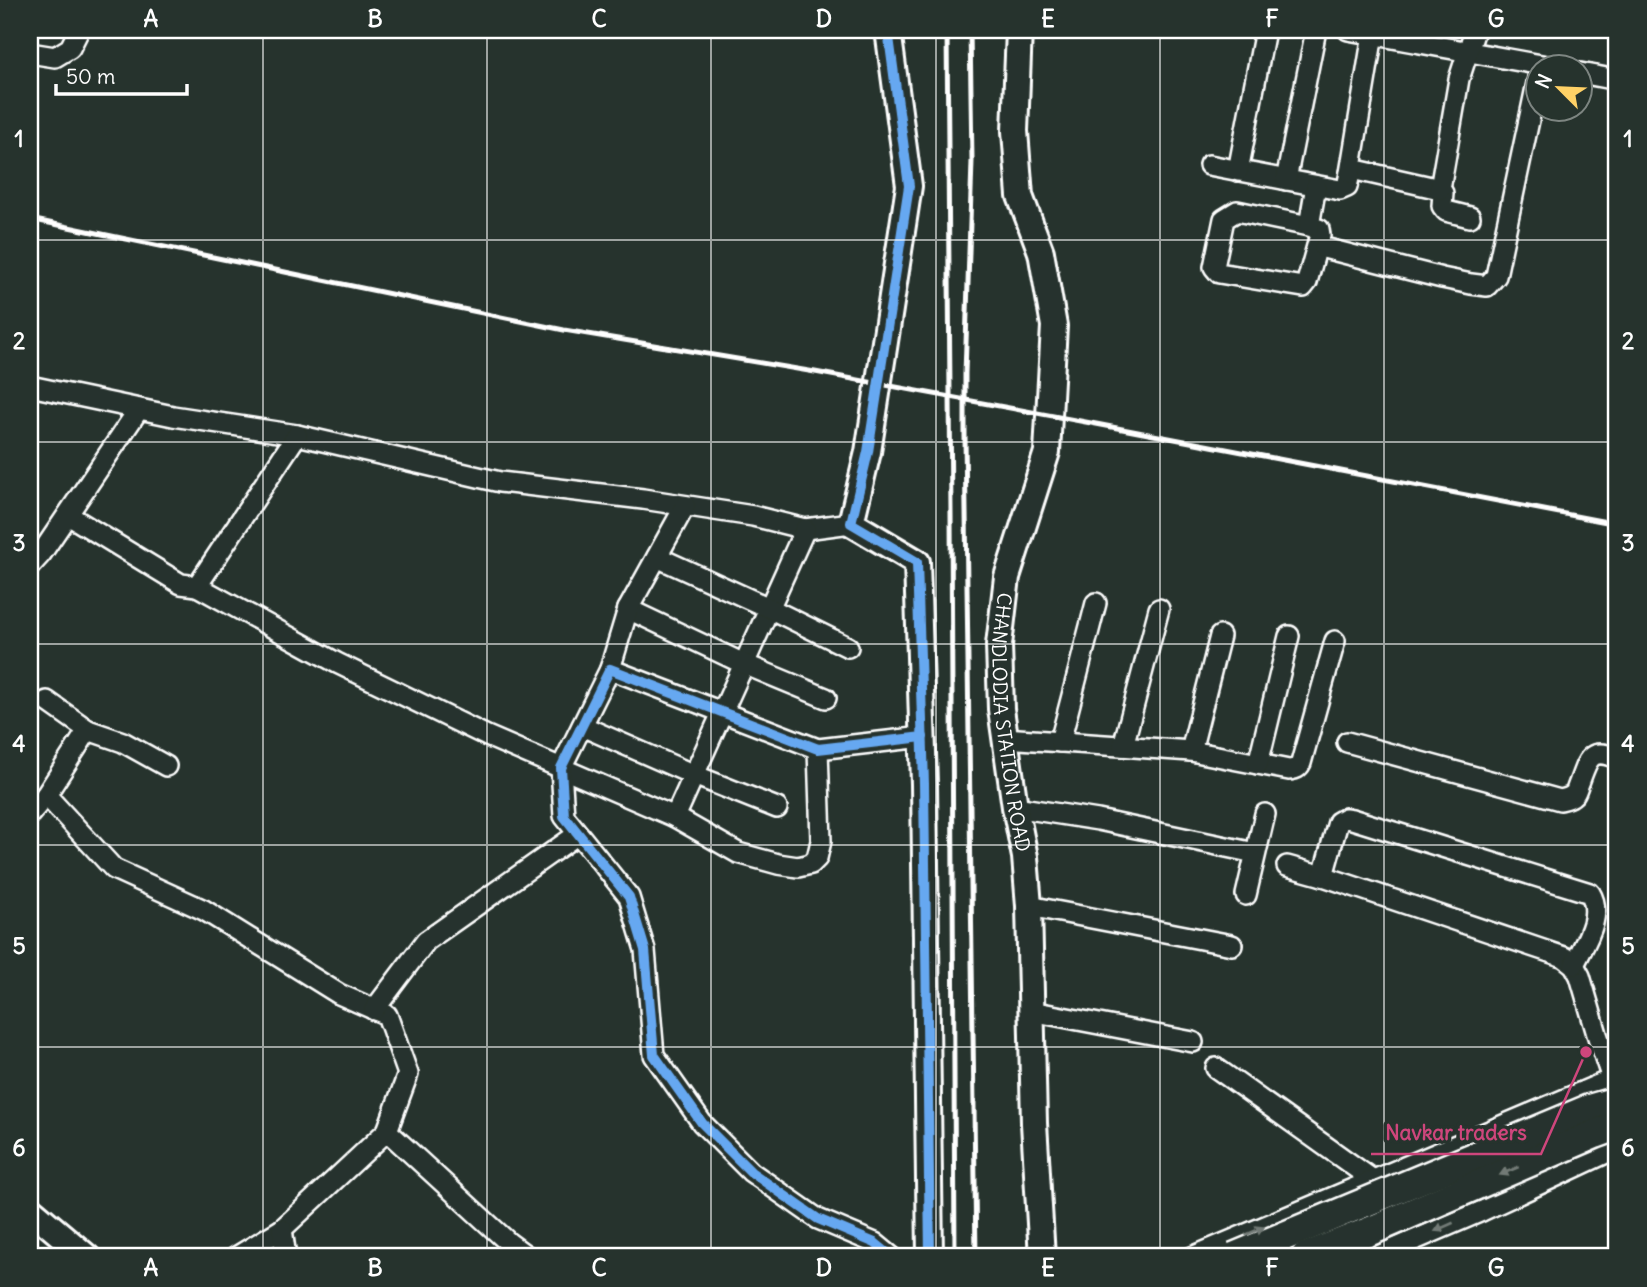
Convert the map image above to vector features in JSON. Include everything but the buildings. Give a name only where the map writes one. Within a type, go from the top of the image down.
[{"type":"main road","points":[[1234,1257],[1588,1109],[1616,1083]]},
{"type":"main road","points":[[1305,1257],[1617,1126]]},
{"type":"street","points":[[30,53],[55,57],[70,48],[79,30]]},
{"type":"street","points":[[851,523],[868,452],[909,186],[888,30]]},
{"type":"street","name":"CHANDLODIA STATION ROAD","points":[[1019,30],[1015,131],[1020,196],[1041,252],[1054,326],[1047,452],[1007,577],[999,645],[1000,709],[1025,858],[1029,906],[1034,1123],[1042,1257]]},
{"type":"street","points":[[1238,171],[1265,30]]},
{"type":"street","points":[[1286,180],[1316,30]]},
{"type":"street","points":[[1348,30],[1524,65]]},
{"type":"street","points":[[1470,217],[1446,211],[1442,206],[1443,193],[1440,189],[1459,79],[1475,30]]},
{"type":"street","points":[[1209,164],[1316,186],[1340,190],[1347,187],[1373,34]]},
{"type":"street","points":[[1594,76],[1617,80]]},
{"type":"street","points":[[1324,248],[1442,278],[1487,286],[1496,276],[1530,122]]},
{"type":"street","points":[[1350,173],[1356,170],[1440,189]]},
{"type":"street","points":[[1309,226],[1316,186]]},
{"type":"street","points":[[1237,211],[1309,226],[1319,229],[1320,235],[1307,282],[1303,287],[1219,273],[1214,267],[1224,219],[1237,211]]},
{"type":"street","points":[[31,388],[173,416],[297,435],[500,482],[643,499],[753,516],[805,529],[851,523],[917,562],[923,737],[930,1257]]},
{"type":"street","points":[[30,566],[41,554],[139,409]]},
{"type":"street","points":[[197,586],[297,435]]},
{"type":"street","points":[[685,506],[628,609],[610,669],[561,768],[564,817],[629,898],[645,950],[654,1055],[702,1123],[751,1172],[818,1219],[875,1243],[892,1257]]},
{"type":"street","points":[[68,514],[181,584],[197,586],[337,663],[487,736],[675,817],[738,853],[798,867],[811,864],[817,858],[821,841],[818,749]]},
{"type":"street","points":[[675,817],[805,529]]},
{"type":"street","points":[[656,558],[769,608],[848,647]]},
{"type":"street","points":[[1060,742],[1096,603]]},
{"type":"street","points":[[628,609],[744,664],[826,698]]},
{"type":"street","points":[[1123,746],[1159,609]]},
{"type":"street","points":[[1191,751],[1220,636]]},
{"type":"street","points":[[1258,764],[1289,636]]},
{"type":"street","points":[[1004,738],[1191,751],[1289,770],[1298,768],[1335,641]]},
{"type":"street","points":[[610,669],[818,749],[923,737]]},
{"type":"street","points":[[47,701],[88,730],[123,742],[166,766]]},
{"type":"street","points":[[582,726],[777,808]]},
{"type":"street","points":[[30,814],[46,796],[88,730]]},
{"type":"street","points":[[1347,742],[1560,800],[1568,799],[1576,793],[1588,758],[1604,753],[1617,758]]},
{"type":"street","points":[[46,796],[114,869],[204,911],[339,994],[387,1015],[408,1074],[387,1131],[282,1229],[236,1257]]},
{"type":"street","points":[[1015,807],[1098,820],[1255,853]]},
{"type":"street","points":[[1246,895],[1265,814]]},
{"type":"street","points":[[1323,876],[1338,822],[1345,818],[1590,893],[1595,900],[1596,911],[1589,935],[1574,965]]},
{"type":"street","points":[[374,1010],[426,941],[578,834]]},
{"type":"street","points":[[1192,1257],[1373,1180],[1616,1083],[1597,1034],[1580,976],[1574,965],[1564,957],[1287,866]]},
{"type":"street","points":[[1029,906],[1232,945]]},
{"type":"street","points":[[1031,1011],[1192,1042]]},
{"type":"street","points":[[1216,1068],[1373,1180],[1398,1247]]},
{"type":"street","points":[[387,1131],[509,1243],[528,1257]]},
{"type":"street","points":[[1375,1257],[1617,1148]]},
{"type":"street","points":[[30,1209],[87,1257]]},
{"type":"street","points":[[282,1229],[286,1257]]},
{"type":"railway","points":[[947,30],[955,1257]]},
{"type":"railway","points":[[970,30],[972,161],[965,437],[976,1257]]},
{"type":"railway","points":[[30,219],[564,330],[815,372],[1617,524]]},
{"type":"cycle path","points":[[888,30],[909,186],[868,452],[851,523],[917,562],[924,784],[930,1257]]},
{"type":"cycle path","points":[[892,1257],[875,1243],[818,1219],[751,1172],[702,1123],[654,1055],[645,950],[629,897],[564,816],[561,768],[610,669],[818,749],[923,737]]},
{"type":"place","name":"Navkar traders","points":[[1586,1052]]}]
